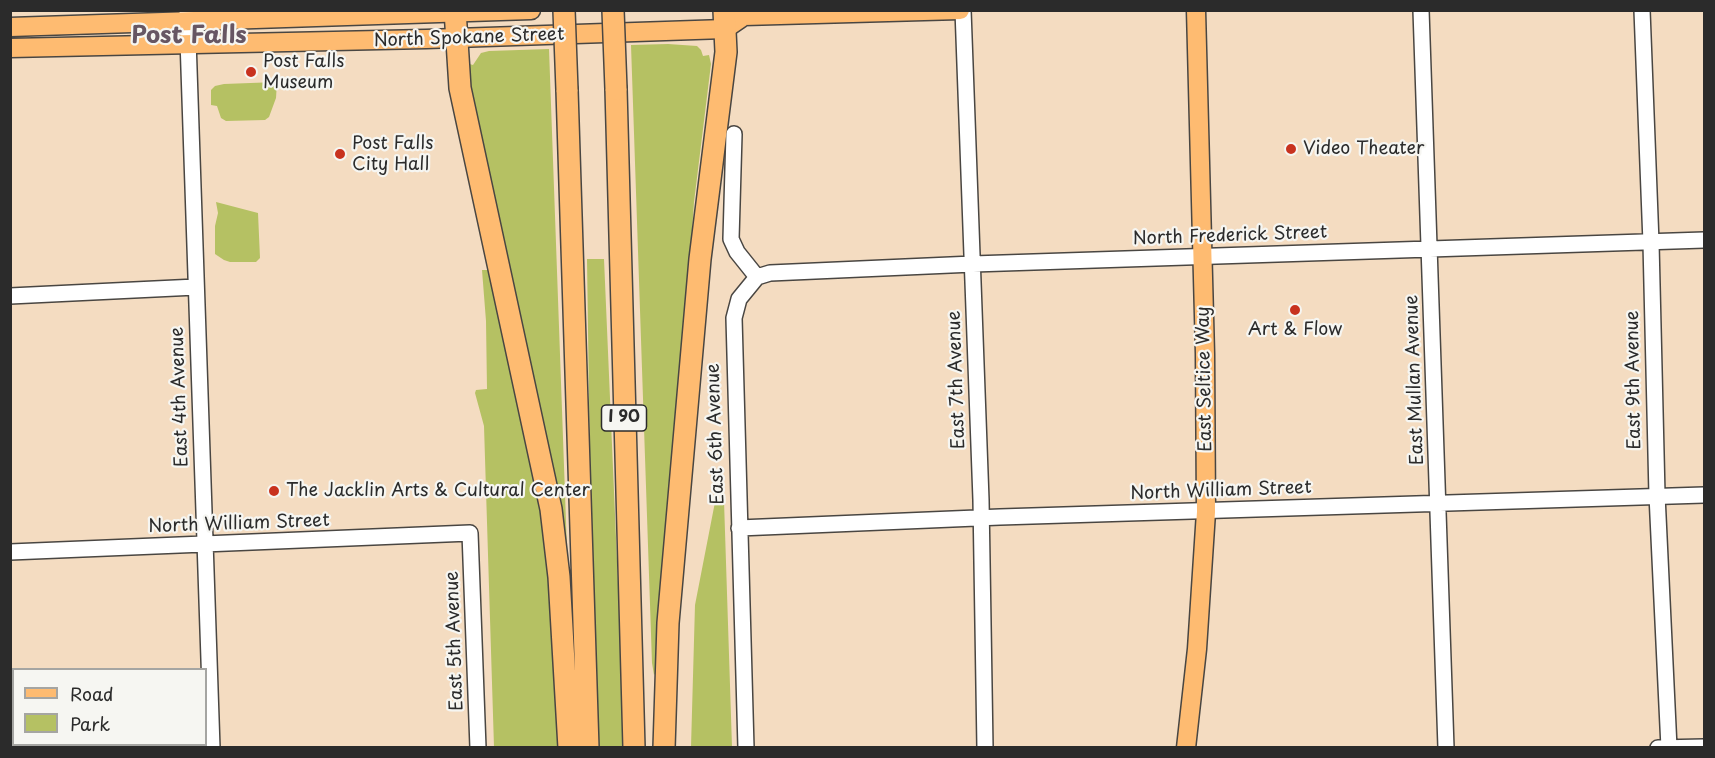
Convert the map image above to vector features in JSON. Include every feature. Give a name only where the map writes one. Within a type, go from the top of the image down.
[{"type":"highway","name":"I 90","points":[[564,10],[588,747]]},
{"type":"highway","name":"I 90","points":[[614,10],[634,747]]},
{"type":"highway","points":[[455,12],[460,88],[551,509],[559,577],[569,747]]},
{"type":"highway","points":[[664,747],[668,623],[700,259],[732,16]]},
{"type":"main road","name":"North Spokane Street","points":[[10,27],[187,16],[531,10]]},
{"type":"main road","name":"North Spokane Street","points":[[10,48],[456,39],[732,16],[961,10]]},
{"type":"main road","name":"East Seltice Way","points":[[1186,747],[1197,649],[1206,512],[1203,256],[1196,10]]},
{"type":"street","name":"East 7th Avenue","points":[[961,10],[973,264],[985,747]]},
{"type":"street","name":"East Mullan Avenue","points":[[1421,10],[1446,747]]},
{"type":"street","name":"East 9th Avenue","points":[[1642,10],[1657,495],[1669,747]]},
{"type":"street","name":"East 4th Avenue","points":[[187,16],[212,747]]},
{"type":"street","points":[[734,134],[731,238],[737,252],[757,277]]},
{"type":"street","name":"North Frederick Street","points":[[757,277],[770,273],[973,264],[1704,240]]},
{"type":"street","name":"East 6th Avenue","points":[[746,747],[734,318],[739,299],[757,277]]},
{"type":"street","points":[[10,296],[196,287]]},
{"type":"street","name":"North William Street","points":[[739,528],[1439,502],[1704,495]]},
{"type":"street","name":"North William Street","points":[[10,552],[470,533]]},
{"type":"street","name":"East 5th Avenue","points":[[470,533],[478,747]]},
{"type":"street","points":[[1658,747],[1704,747]]},
{"type":"green space","points":[[631,45],[697,46],[703,56],[709,55],[711,64],[694,202],[684,356],[657,671],[654,675]]},
{"type":"green space","points":[[549,49],[568,577],[481,153],[466,63],[473,65],[481,53],[489,51]]},
{"type":"green space","points":[[277,82],[276,98],[269,117],[265,120],[226,121],[221,118],[217,106],[211,105],[211,90],[215,86]]},
{"type":"green space","points":[[216,202],[258,213],[260,258],[256,262],[230,262],[215,254],[215,226],[218,213]]},
{"type":"green space","points":[[587,259],[604,259],[625,747],[598,747]]},
{"type":"green space","points":[[482,270],[489,270],[546,529],[559,747],[494,747],[484,426],[475,393],[476,390],[487,389],[486,321]]},
{"type":"green space","points":[[724,501],[732,747],[691,747],[695,605],[715,502]]},
{"type":"place","name":"Post Falls Museum","points":[[251,72]]},
{"type":"place","name":"Video Theater","points":[[1291,149]]},
{"type":"place","name":"Post Falls City Hall","points":[[340,154]]},
{"type":"place","name":"Art & Flow","points":[[1295,310]]},
{"type":"place","name":"The Jacklin Arts & Cultural Center","points":[[274,491]]},
{"type":"district","name":"Post Falls","points":[[189,36]]}]
